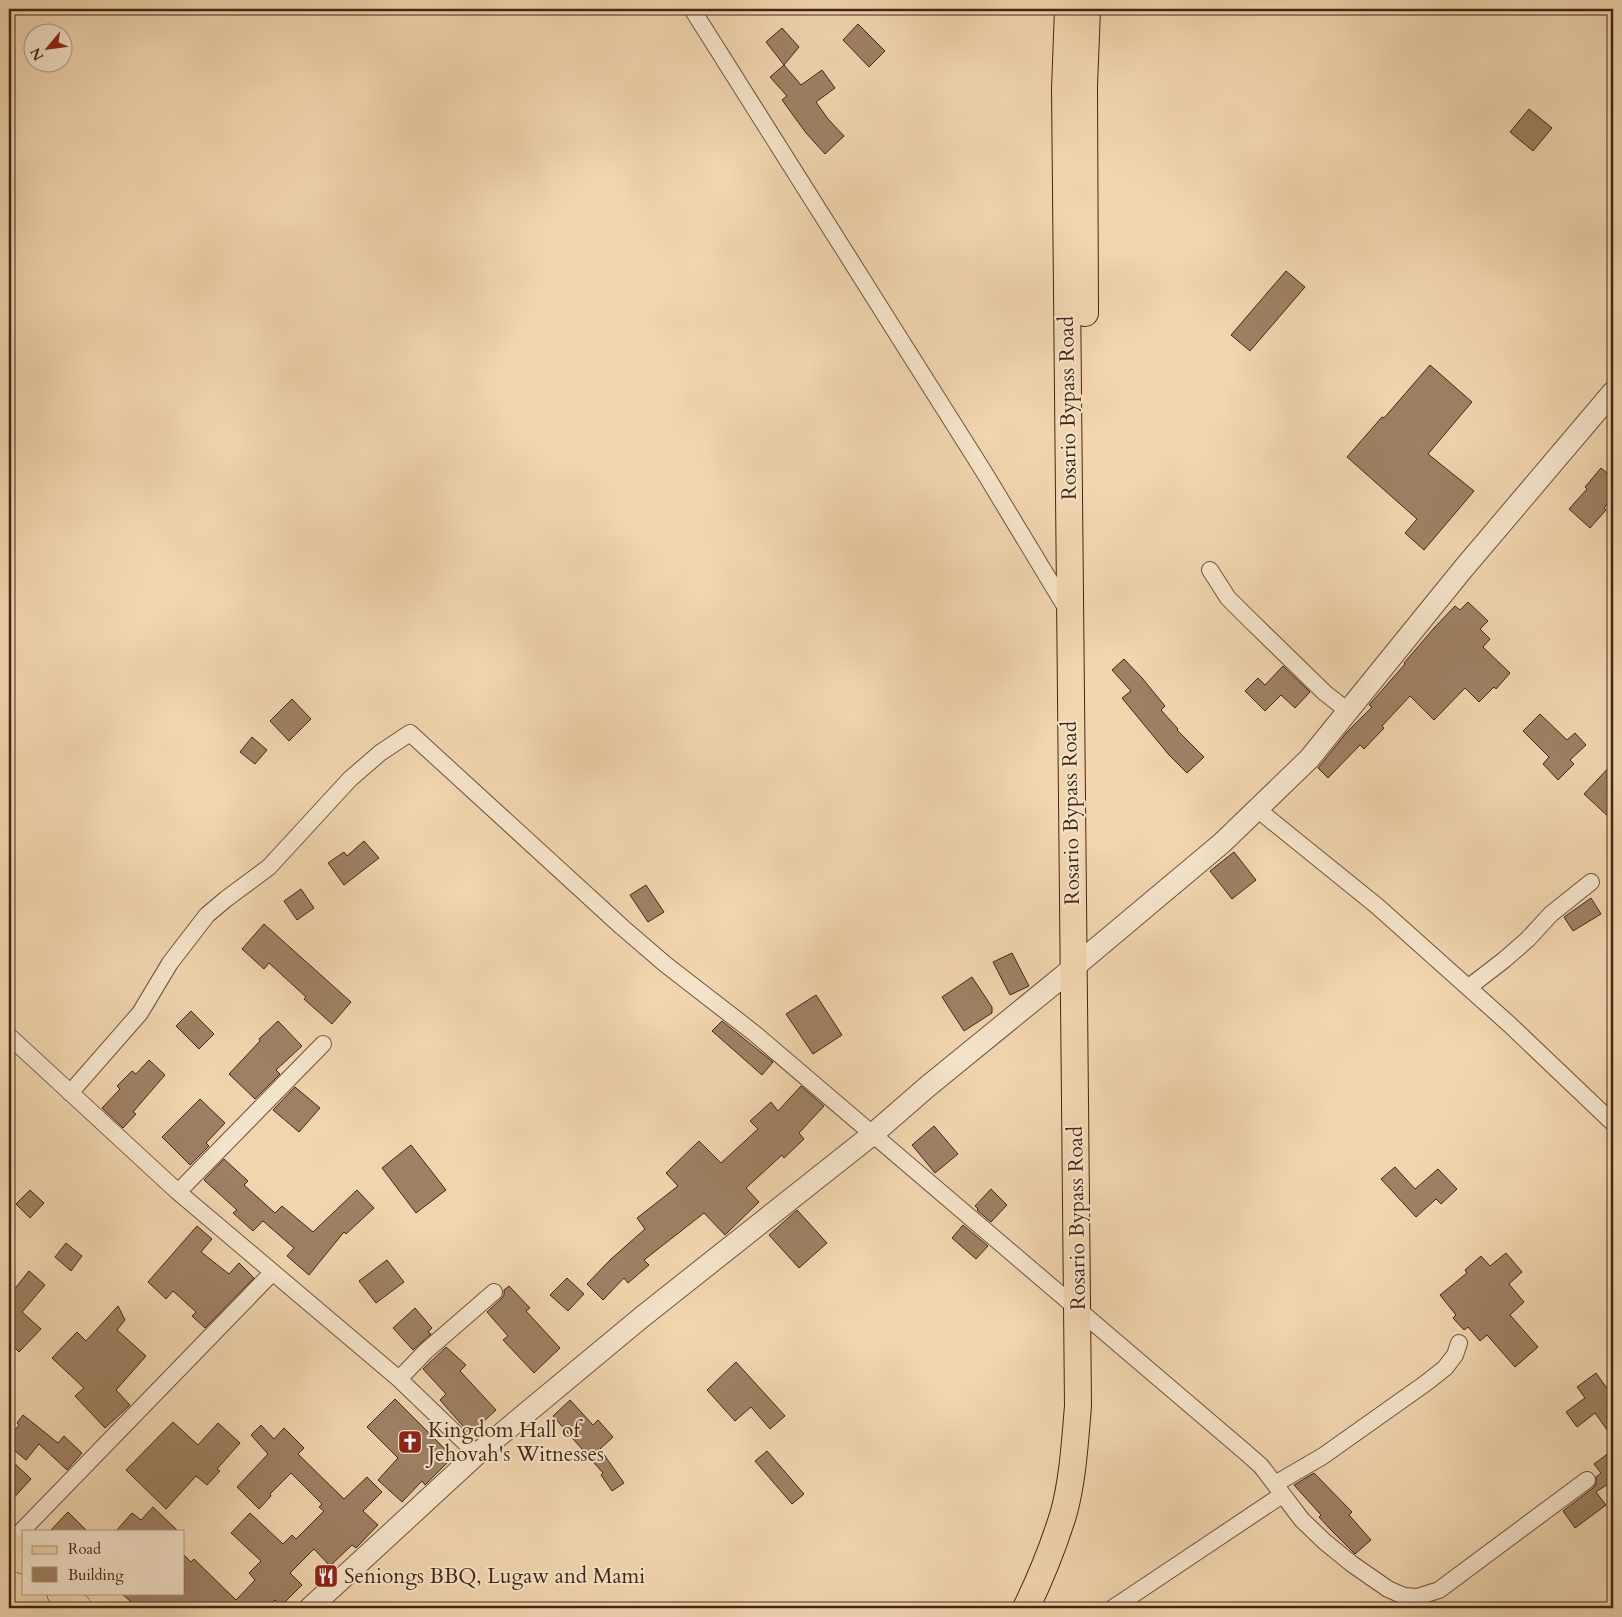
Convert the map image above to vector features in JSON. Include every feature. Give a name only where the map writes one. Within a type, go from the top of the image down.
[{"type":"highway","points":[[9,1545],[22,1558]]},
{"type":"highway","points":[[62,1594],[78,1608]]},
{"type":"main road","name":"Rosario Bypass Road","points":[[1044,1608],[1061,1570],[1079,1509],[1090,1457],[1094,1406],[1087,1318],[1081,961],[1069,613],[1065,89],[1068,9]]},
{"type":"main road","name":"Rosario Bypass Road","points":[[1081,961],[1084,96],[1087,9]]},
{"type":"main road","name":"Rosario Bypass Road","points":[[1026,1608],[1043,1572],[1064,1511],[1073,1462],[1087,1318]]},
{"type":"street","points":[[700,12],[1069,613]]},
{"type":"street","points":[[310,1608],[477,1454],[642,1317],[873,1134],[1222,842],[1309,759],[1463,569],[1613,392]]},
{"type":"street","points":[[1210,570],[1228,598],[1324,693],[1348,711]]},
{"type":"street","points":[[70,1093],[107,1050],[130,1027],[170,963],[207,916],[226,899],[270,867],[350,779],[380,753],[410,733],[658,958],[754,1034],[873,1134],[1250,1456],[1261,1466],[1302,1520],[1352,1564],[1388,1589],[1404,1596],[1417,1597],[1439,1590],[1587,1480]]},
{"type":"street","points":[[1257,809],[1377,906],[1510,1024],[1613,1123]]},
{"type":"street","points":[[1469,988],[1528,939],[1551,914],[1591,882]]},
{"type":"street","points":[[9,1036],[178,1192],[399,1379],[477,1454]]},
{"type":"street","points":[[178,1192],[323,1044]]},
{"type":"street","points":[[24,1530],[272,1273]]},
{"type":"street","points":[[399,1379],[426,1351],[494,1292]]},
{"type":"street","points":[[1113,1608],[1432,1378],[1450,1362],[1455,1355],[1458,1343]]},
{"type":"street","points":[[9,1545],[22,1532]]},
{"type":"building","points":[[858,24],[885,51],[869,67],[843,40]]},
{"type":"building","points":[[782,28],[799,47],[784,65],[766,42]]},
{"type":"building","points":[[784,65],[801,85],[822,70],[835,88],[816,102],[828,119],[844,136],[825,154],[806,133],[782,100],[787,96],[770,77]]},
{"type":"building","points":[[1529,109],[1552,128],[1533,151],[1510,132]]},
{"type":"building","points":[[1286,271],[1305,287],[1250,351],[1231,335]]},
{"type":"building","points":[[1430,365],[1472,402],[1428,454],[1474,491],[1424,550],[1405,533],[1417,519],[1347,457]]},
{"type":"building","points":[[1601,468],[1613,478],[1613,497],[1604,508],[1606,510],[1590,528],[1569,509],[1587,489],[1585,487]]},
{"type":"building","points":[[1468,602],[1488,621],[1480,629],[1490,639],[1483,647],[1510,673],[1496,689],[1494,687],[1479,702],[1465,688],[1434,720],[1410,696],[1364,749],[1360,745],[1328,778],[1318,768],[1347,732],[1372,707],[1369,705],[1434,628],[1455,606],[1460,610]]},
{"type":"building","points":[[1124,659],[1165,706],[1161,710],[1177,730],[1204,757],[1187,773],[1169,755],[1122,698],[1131,691],[1112,670]]},
{"type":"building","points":[[1283,666],[1310,692],[1295,708],[1281,695],[1265,711],[1245,691],[1258,678],[1265,685]]},
{"type":"building","points":[[292,699],[311,719],[289,741],[270,721]]},
{"type":"building","points":[[1540,714],[1567,740],[1575,733],[1586,745],[1570,760],[1574,764],[1558,780],[1543,764],[1549,757],[1523,731]]},
{"type":"building","points":[[252,737],[267,750],[255,764],[240,752]]},
{"type":"building","points":[[1613,763],[1613,821],[1584,794]]},
{"type":"building","points":[[364,841],[379,858],[344,885],[328,863],[344,852],[347,856]]},
{"type":"building","points":[[1234,852],[1256,880],[1232,899],[1210,871]]},
{"type":"building","points":[[646,885],[664,912],[648,922],[630,895]]},
{"type":"building","points":[[301,889],[314,908],[297,920],[284,901]]},
{"type":"building","points":[[1591,898],[1601,914],[1573,931],[1564,917]]},
{"type":"building","points":[[264,924],[351,1002],[332,1024],[304,999],[306,997],[269,963],[264,969],[242,949]]},
{"type":"building","points":[[1012,953],[1029,986],[1010,995],[993,962]]},
{"type":"building","points":[[972,977],[992,1007],[992,1013],[964,1031],[942,997]]},
{"type":"building","points":[[816,995],[842,1035],[813,1054],[786,1014]]},
{"type":"building","points":[[191,1011],[214,1034],[199,1049],[176,1026]]},
{"type":"building","points":[[278,1021],[302,1046],[276,1070],[280,1074],[255,1099],[229,1074],[260,1041],[259,1039]]},
{"type":"building","points":[[722,1021],[773,1062],[762,1075],[712,1031]]},
{"type":"building","points":[[149,1060],[165,1075],[133,1112],[136,1114],[123,1128],[102,1108],[120,1089],[117,1086],[132,1071],[136,1074]]},
{"type":"building","points":[[801,1086],[824,1106],[799,1133],[804,1139],[784,1158],[782,1155],[746,1188],[759,1202],[725,1235],[704,1213],[644,1260],[649,1265],[628,1283],[624,1278],[603,1300],[587,1284],[610,1260],[645,1229],[637,1218],[678,1186],[666,1173],[699,1141],[721,1163],[758,1129],[750,1121],[771,1102],[778,1111]]},
{"type":"building","points":[[295,1087],[320,1108],[299,1132],[273,1110]]},
{"type":"building","points":[[200,1099],[225,1123],[206,1143],[209,1146],[190,1165],[162,1137]]},
{"type":"building","points":[[934,1126],[958,1154],[935,1173],[912,1145]]},
{"type":"building","points":[[411,1145],[446,1190],[416,1213],[382,1168]]},
{"type":"building","points":[[224,1159],[248,1181],[244,1185],[275,1213],[282,1206],[313,1232],[357,1190],[374,1208],[346,1234],[344,1232],[309,1275],[287,1256],[294,1248],[263,1221],[253,1231],[233,1213],[237,1210],[204,1180]]},
{"type":"building","points":[[1395,1167],[1415,1189],[1438,1169],[1457,1189],[1441,1204],[1436,1199],[1416,1217],[1381,1179]]},
{"type":"building","points":[[991,1189],[1007,1205],[991,1222],[975,1206]]},
{"type":"building","points":[[30,1190],[44,1203],[30,1218],[16,1204]]},
{"type":"building","points":[[797,1210],[827,1243],[799,1268],[769,1235]]},
{"type":"building","points":[[963,1225],[988,1246],[976,1259],[952,1238]]},
{"type":"building","points":[[197,1226],[212,1239],[201,1252],[229,1274],[239,1263],[254,1278],[205,1328],[192,1316],[196,1312],[173,1291],[166,1299],[148,1282]]},
{"type":"building","points":[[66,1243],[82,1256],[71,1271],[55,1257]]},
{"type":"building","points":[[1506,1253],[1522,1272],[1509,1284],[1524,1302],[1510,1315],[1538,1347],[1515,1367],[1487,1335],[1480,1341],[1468,1327],[1464,1330],[1453,1318],[1456,1315],[1440,1295],[1467,1273],[1465,1270],[1481,1256],[1490,1266]]},
{"type":"building","points":[[387,1260],[404,1282],[376,1303],[359,1281]]},
{"type":"building","points":[[29,1271],[45,1285],[22,1312],[41,1329],[19,1352],[9,1342],[9,1296]]},
{"type":"building","points":[[567,1278],[584,1294],[568,1311],[550,1295]]},
{"type":"building","points":[[509,1286],[530,1308],[526,1311],[560,1348],[534,1373],[503,1340],[508,1336],[487,1312],[501,1299],[504,1295],[504,1290]]},
{"type":"building","points":[[118,1306],[125,1320],[117,1330],[146,1356],[116,1390],[130,1405],[105,1428],[75,1396],[84,1388],[52,1358],[77,1332],[86,1341]]},
{"type":"building","points":[[415,1308],[432,1328],[428,1332],[431,1334],[413,1350],[393,1328]]},
{"type":"building","points":[[446,1347],[466,1365],[460,1371],[496,1410],[470,1434],[440,1400],[446,1394],[423,1369]]},
{"type":"building","points":[[736,1362],[785,1416],[770,1429],[751,1407],[735,1421],[707,1390]]},
{"type":"building","points":[[1596,1373],[1613,1397],[1613,1438],[1595,1413],[1577,1427],[1566,1412],[1585,1398],[1577,1387]]},
{"type":"building","name":"Kingdom Hall of Jehovah's Witnesses","points":[[395,1399],[453,1457],[425,1485],[422,1481],[402,1502],[378,1480],[398,1458],[367,1427]]},
{"type":"building","points":[[570,1400],[593,1425],[598,1420],[613,1437],[600,1449],[624,1483],[612,1491],[601,1475],[603,1473],[553,1416]]},
{"type":"building","points":[[23,1415],[58,1443],[64,1436],[82,1453],[67,1470],[39,1444],[26,1460],[9,1446],[9,1438],[19,1425],[17,1423]]},
{"type":"building","points":[[173,1422],[198,1445],[218,1423],[240,1443],[217,1469],[220,1471],[207,1485],[196,1476],[166,1509],[126,1470]]},
{"type":"building","points":[[261,1425],[274,1439],[284,1428],[304,1448],[298,1454],[344,1499],[367,1477],[382,1492],[363,1511],[378,1525],[356,1548],[352,1545],[330,1566],[314,1549],[290,1573],[302,1585],[281,1606],[275,1600],[267,1608],[138,1608],[122,1594],[185,1594],[185,1556],[191,1562],[194,1559],[236,1600],[255,1580],[249,1573],[261,1561],[231,1533],[250,1513],[283,1544],[292,1535],[296,1539],[324,1511],[319,1507],[322,1504],[291,1473],[270,1494],[271,1496],[259,1509],[237,1487],[268,1454],[251,1435]]},
{"type":"building","points":[[1613,1450],[1613,1491],[1608,1484],[1596,1492],[1606,1505],[1575,1528],[1563,1511],[1593,1488],[1596,1484],[1596,1477],[1601,1473],[1594,1464]]},
{"type":"building","points":[[767,1451],[804,1494],[792,1504],[755,1461]]},
{"type":"building","points":[[9,1458],[31,1479],[9,1503]]},
{"type":"building","points":[[1314,1473],[1352,1512],[1349,1515],[1371,1540],[1355,1554],[1319,1517],[1321,1515],[1294,1485]]},
{"type":"building","points":[[153,1507],[177,1530],[117,1530],[132,1513],[141,1520]]},
{"type":"building","points":[[68,1512],[86,1530],[51,1530]]},
{"type":"place","name":"Kingdom Hall of Jehovah's Witnesses","points":[[410,1442]]},
{"type":"place","name":"Seniongs BBQ, Lugaw and Mami","points":[[326,1576]]}]
